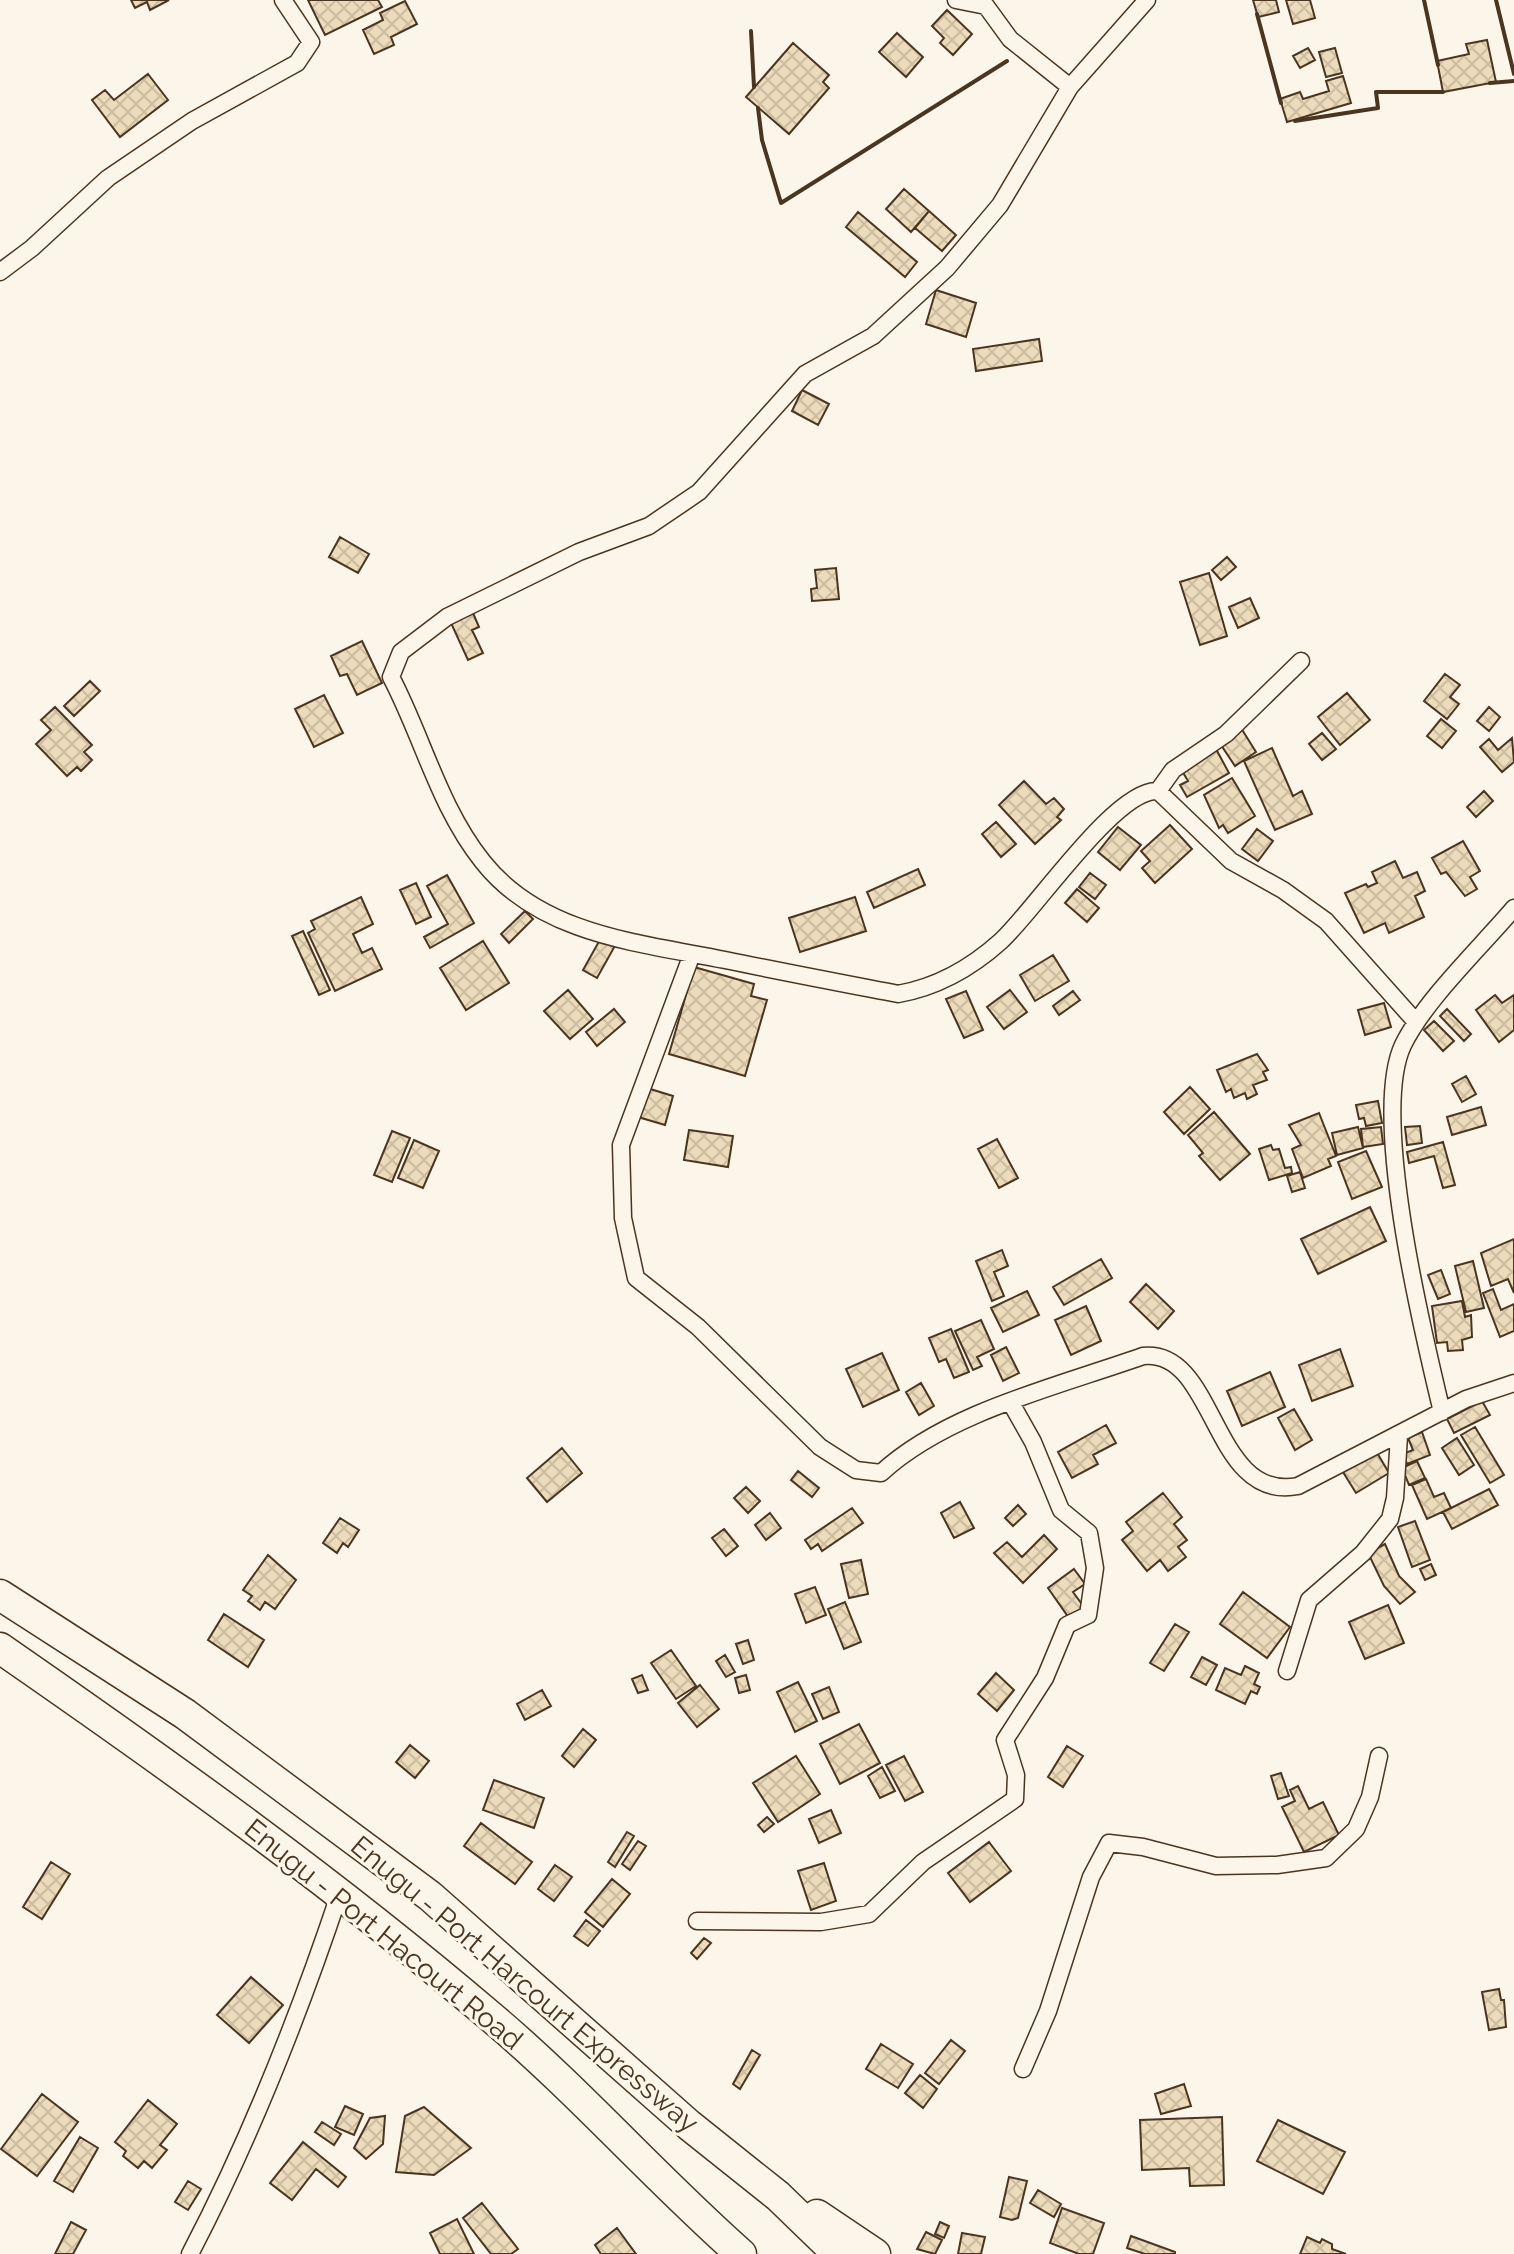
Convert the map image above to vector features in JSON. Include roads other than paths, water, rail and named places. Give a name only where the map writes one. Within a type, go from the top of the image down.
[{"type":"highway","name":"Enugu - Port Harcourt Expressway","points":[[0,1595],[185,1714],[430,1896],[678,2115],[778,2196],[838,2254]]},
{"type":"highway","name":"Enugu - Port Hacourt Road","points":[[0,1648],[187,1777],[340,1892],[493,2018],[638,2152],[733,2248]]},
{"type":"highway","points":[[778,2196],[824,2219],[875,2254]]},
{"type":"street","points":[[0,272],[32,248],[108,178],[192,121],[297,63],[311,42],[283,0]]},
{"type":"street","points":[[956,0],[986,6],[1010,39],[1070,87]]},
{"type":"street","points":[[1147,0],[1070,87],[1000,205],[947,268],[873,336],[805,374],[699,492],[649,526],[579,552],[447,617],[401,652],[393,664],[391,677],[455,819],[482,861],[507,888],[525,901],[582,929],[898,994],[928,987],[947,980],[995,946],[1021,921],[1117,810],[1147,790],[1158,791],[1231,861],[1283,890],[1326,921],[1416,1022]]},
{"type":"street","points":[[1158,791],[1173,770],[1226,734],[1301,661]]},
{"type":"street","points":[[1442,1412],[1406,1238],[1394,1158],[1393,1086],[1401,1048],[1416,1022],[1514,908]]},
{"type":"street","points":[[692,954],[621,1145],[623,1218],[636,1278],[698,1327],[820,1447],[856,1470],[881,1473],[900,1455],[973,1417],[1143,1356],[1165,1358],[1203,1400],[1245,1471],[1259,1483],[1282,1489],[1298,1486],[1466,1399],[1514,1383]]},
{"type":"street","points":[[697,1921],[821,1922],[869,1914],[923,1862],[1015,1799],[1016,1775],[1005,1740],[1045,1678],[1067,1625],[1088,1615],[1095,1568],[1089,1533],[1061,1510],[1033,1442],[1011,1403]]},
{"type":"street","points":[[1287,1671],[1309,1600],[1363,1553],[1390,1519],[1395,1498],[1399,1436]]},
{"type":"street","points":[[1023,2069],[1048,2011],[1091,1877],[1109,1843],[1143,1847],[1216,1866],[1277,1865],[1326,1858],[1356,1829],[1370,1797],[1379,1756]]},
{"type":"street","points":[[190,2254],[268,2081],[340,1892]]}]
